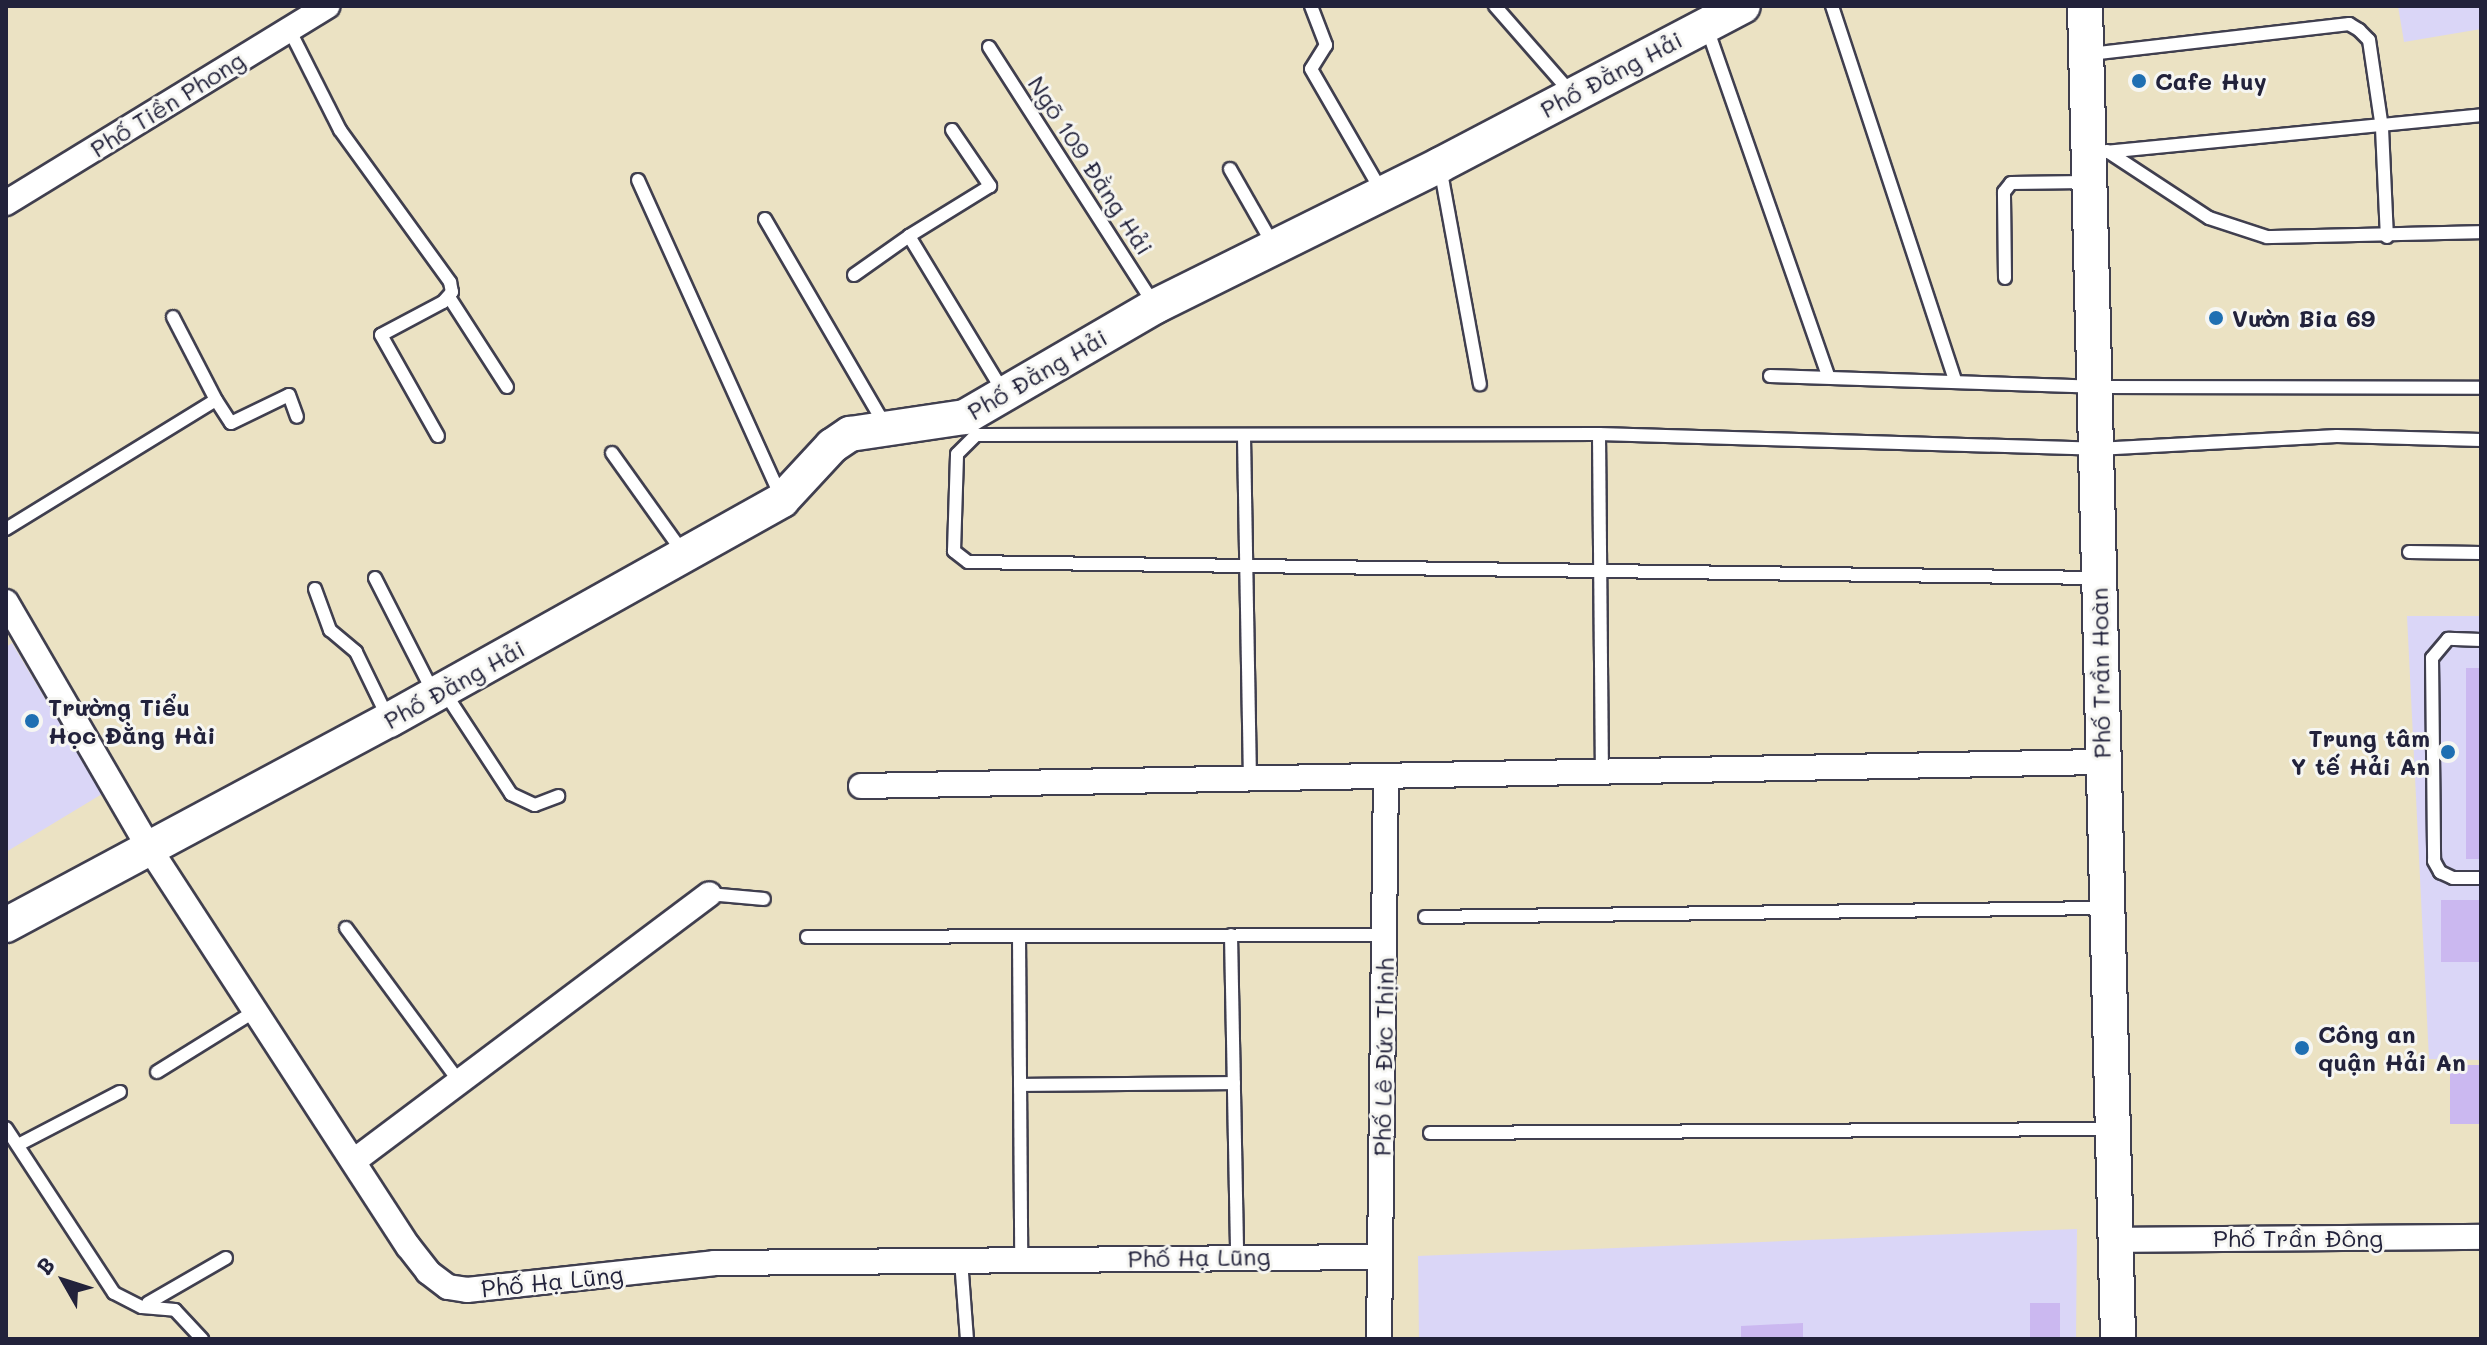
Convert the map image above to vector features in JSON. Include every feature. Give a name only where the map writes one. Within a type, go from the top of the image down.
[{"type":"street","name":"Phố Tiền Phong","points":[[6,203],[328,6]]},
{"type":"street","name":"Phố Đằng Hải","points":[[6,925],[148,846],[389,720],[782,500],[832,446],[850,434],[949,423],[1156,306],[1440,165],[1743,6]]},
{"type":"street","name":"Phố Trần Hoàn","points":[[2085,6],[2096,162],[2098,578],[2118,1339]]},
{"type":"street","name":"Phố Hạ Lũng","points":[[6,602],[148,846],[428,1272],[448,1287],[467,1290],[714,1263],[1237,1255],[1378,1257]]},
{"type":"street","points":[[861,786],[2102,762]]},
{"type":"street","name":"Phố Lê Đức Thịnh","points":[[1379,1339],[1386,776]]},
{"type":"street","points":[[354,1161],[709,894]]},
{"type":"street","name":"Phố Trần Đông","points":[[2115,1240],[2481,1237]]},
{"type":"lane","points":[[1311,6],[1326,45],[1311,69],[1383,192]]},
{"type":"lane","points":[[1495,6],[1572,94]]},
{"type":"lane","points":[[1832,6],[1955,381]]},
{"type":"lane","points":[[2087,54],[2349,24],[2369,40],[2382,128],[2387,237]]},
{"type":"lane","points":[[1706,25],[1828,376]]},
{"type":"lane","points":[[289,29],[340,130],[441,266],[450,282],[449,297],[507,387]]},
{"type":"lane","name":"Ngõ 109 Đằng Hải","points":[[989,47],[1156,306]]},
{"type":"lane","points":[[2005,278],[2004,192],[2011,183],[2096,162],[2481,115]]},
{"type":"lane","points":[[854,275],[909,236],[990,186],[952,130]]},
{"type":"lane","points":[[2096,162],[2240,230],[2267,237],[2387,237],[2481,232]]},
{"type":"lane","points":[[1440,165],[1480,384]]},
{"type":"lane","points":[[1230,169],[1274,246]]},
{"type":"lane","points":[[638,180],[782,500]]},
{"type":"lane","points":[[765,219],[887,428]]},
{"type":"lane","points":[[909,236],[1005,394]]},
{"type":"lane","points":[[438,436],[381,335],[449,297]]},
{"type":"lane","points":[[173,317],[231,423],[289,395],[297,417]]},
{"type":"lane","points":[[1770,376],[2095,387],[2481,388]]},
{"type":"lane","points":[[6,529],[216,400]]},
{"type":"lane","points":[[1599,434],[1602,772]]},
{"type":"lane","points":[[2098,578],[1600,574],[968,562],[954,551],[957,454],[976,435],[1244,437],[1599,434],[2097,449],[2337,436],[2481,440]]},
{"type":"lane","points":[[1244,437],[1250,778]]},
{"type":"lane","points":[[612,453],[684,554]]},
{"type":"lane","points":[[2409,552],[2481,553]]},
{"type":"lane","points":[[375,578],[439,692],[511,794],[535,805],[558,796]]},
{"type":"lane","points":[[315,589],[330,630],[356,652],[389,720]]},
{"type":"lane","points":[[2481,640],[2448,639],[2432,658],[2434,861],[2440,872],[2453,878],[2481,878]]},
{"type":"lane","points":[[709,894],[764,899]]},
{"type":"lane","points":[[1425,917],[2106,908]]},
{"type":"lane","points":[[346,928],[458,1080]]},
{"type":"lane","points":[[1231,935],[1237,1255]]},
{"type":"lane","points":[[807,937],[1386,935]]},
{"type":"lane","points":[[1019,936],[1021,1260]]},
{"type":"lane","points":[[157,1072],[255,1011]]},
{"type":"lane","points":[[1020,1085],[1234,1083]]},
{"type":"lane","points":[[18,1145],[120,1092]]},
{"type":"lane","points":[[6,1128],[97,1273],[114,1293],[142,1307],[175,1310],[202,1339]]},
{"type":"lane","points":[[1430,1133],[2112,1129]]},
{"type":"lane","points":[[142,1307],[226,1258]]},
{"type":"lane","points":[[961,1260],[967,1339]]},
{"type":"shaded area","points":[[2398,6],[2481,6],[2481,29],[2404,42]]},
{"type":"shaded area","name":"Trung tâm Y tế Hải An","points":[[2407,616],[2481,616],[2481,1060],[2429,1059]]},
{"type":"shaded area","name":"Trường Tiểu Học Đằng Hài","points":[[12,643],[102,794],[6,852],[6,647]]},
{"type":"shaded area","points":[[2077,1229],[2076,1339],[1419,1339],[1418,1256]]},
{"type":"building","points":[[2466,668],[2481,668],[2481,859],[2466,859]]},
{"type":"building","points":[[2441,900],[2481,900],[2481,962],[2441,962]]},
{"type":"building","points":[[2450,1065],[2481,1065],[2481,1124],[2450,1124]]},
{"type":"building","points":[[2030,1303],[2060,1303],[2060,1339],[2030,1339]]},
{"type":"building","points":[[1803,1323],[1803,1339],[1741,1339],[1741,1326]]},
{"type":"place","name":"Cafe Huy","points":[[2139,81]]},
{"type":"place","name":"Vườn Bia 69","points":[[2216,318]]},
{"type":"place","name":"Trường Tiểu Học Đằng Hài","points":[[32,721]]},
{"type":"place","name":"Trung tâm Y tế Hải An","points":[[2448,752]]},
{"type":"place","name":"Công an quận Hải An","points":[[2302,1048]]}]
